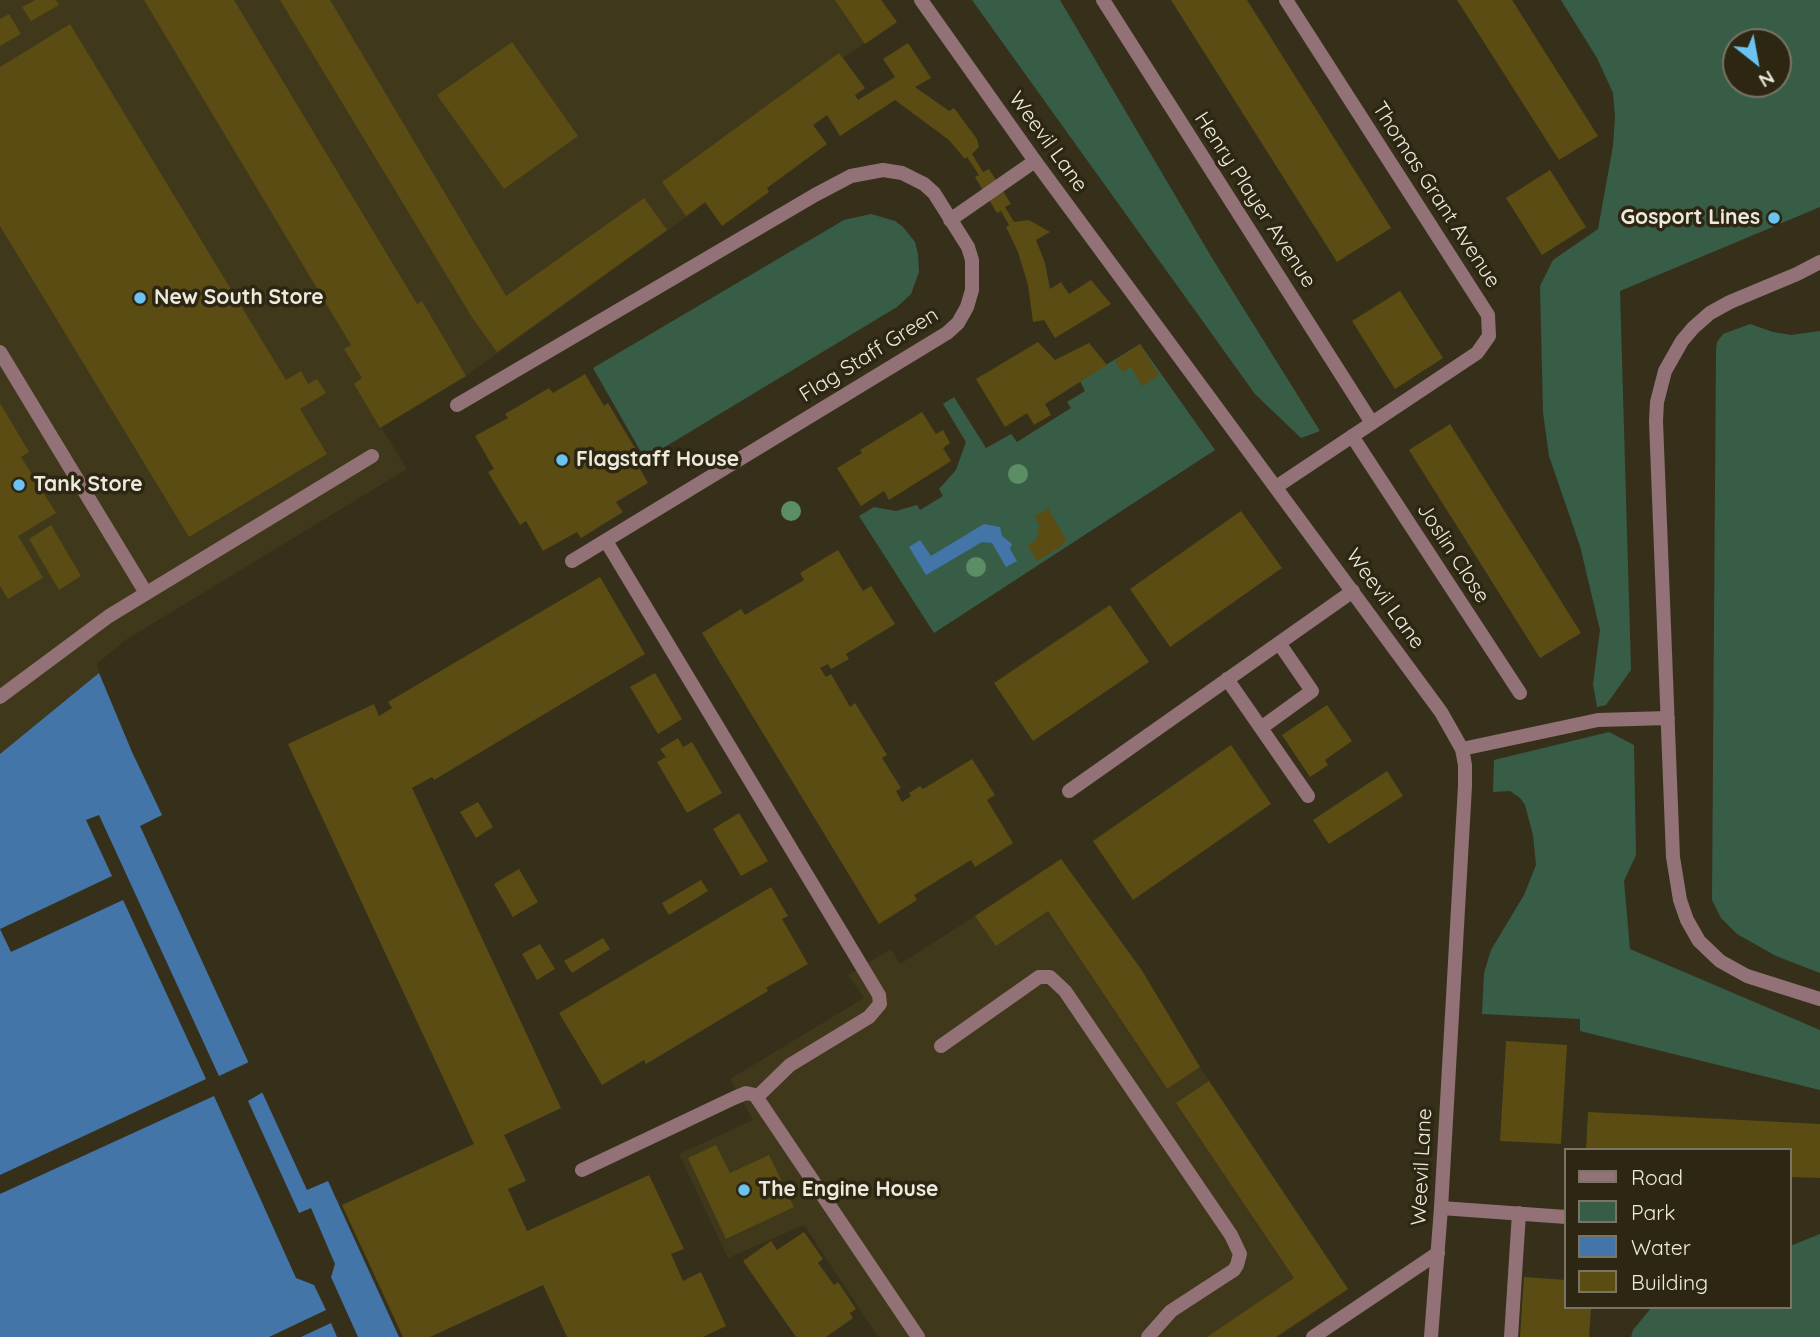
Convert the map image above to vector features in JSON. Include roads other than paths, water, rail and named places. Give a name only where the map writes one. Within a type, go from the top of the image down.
[{"type":"street","name":"Weevil Lane","points":[[921,0],[1035,161],[1353,590],[1441,712],[1462,749],[1465,786],[1431,1337]]},
{"type":"street","name":"Henry Player Avenue","points":[[1102,0],[1372,423]]},
{"type":"street","name":"Thomas Grant Avenue","points":[[1276,487],[1477,353],[1489,337],[1488,315],[1286,0]]},
{"type":"street","points":[[950,219],[1035,161]]},
{"type":"street","name":"Flag Staff Green","points":[[457,405],[851,176],[883,170],[902,173],[924,184],[934,193],[968,247],[972,268],[972,290],[958,323],[947,333],[572,561]]},
{"type":"street","points":[[1820,262],[1710,313],[1682,341],[1661,382],[1656,431],[1674,868],[1680,900],[1699,941],[1728,967],[1747,976],[1820,999]]},
{"type":"street","points":[[0,352],[146,593]]},
{"type":"street","name":"Joslin Close","points":[[1352,436],[1520,693]]},
{"type":"street","points":[[0,697],[79,636],[372,456]]},
{"type":"street","points":[[606,541],[879,995],[880,1004],[875,1013],[790,1065],[757,1097]]},
{"type":"street","points":[[1069,791],[1353,590]]},
{"type":"street","points":[[1261,728],[1312,691],[1279,643]]},
{"type":"street","points":[[1227,679],[1308,796]]},
{"type":"street","points":[[1462,749],[1598,720],[1668,718]]},
{"type":"street","points":[[941,1046],[1039,977],[1050,977],[1065,991],[1231,1235],[1240,1254],[1234,1270],[1171,1311],[1148,1337]]},
{"type":"street","points":[[582,1170],[749,1093],[757,1097],[918,1337]]},
{"type":"street","points":[[1441,1208],[1564,1216]]},
{"type":"street","points":[[1511,1337],[1519,1213]]},
{"type":"street","points":[[1313,1337],[1438,1253]]},
{"type":"water","points":[[984,524],[1000,527],[1002,536],[1012,544],[1010,549],[1017,561],[1006,567],[992,543],[982,542],[926,575],[909,547],[920,540],[931,556]]},
{"type":"water","points":[[99,673],[162,815],[140,826],[307,1190],[328,1181],[399,1337],[0,1337],[0,754]]},
{"type":"place","name":"Gosport Lines","points":[[1774,218]]},
{"type":"place","name":"New South Store","points":[[140,298]]},
{"type":"place","name":"Flagstaff House","points":[[562,460]]},
{"type":"place","name":"Tank Store","points":[[19,485]]},
{"type":"place","name":"The Engine House","points":[[744,1190]]}]
